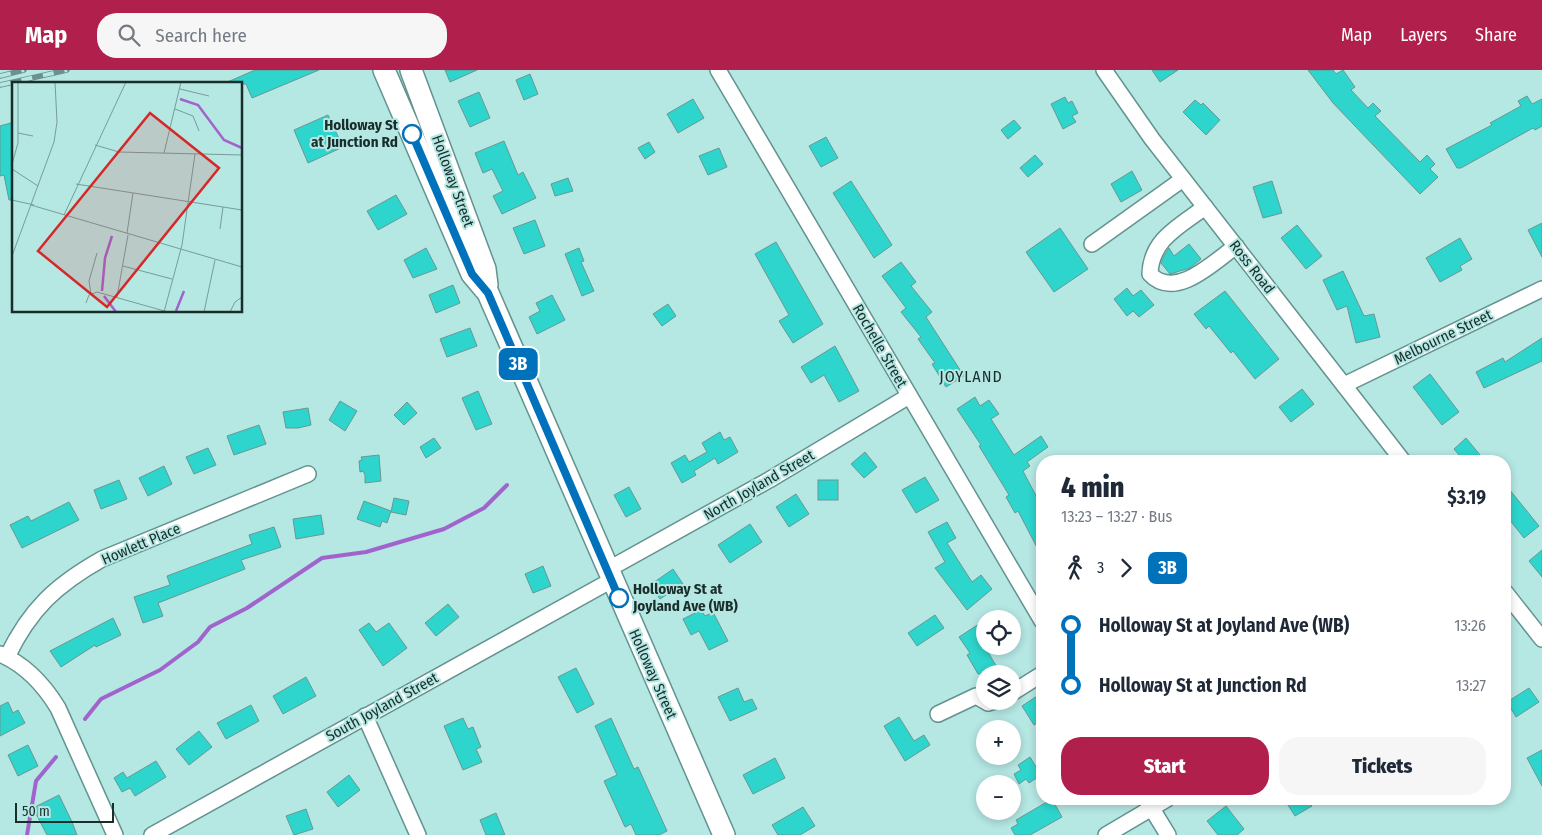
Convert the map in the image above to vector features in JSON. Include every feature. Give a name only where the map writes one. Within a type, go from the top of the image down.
[{"type":"highway","name":"Holloway Street","points":[[384,70],[472,274],[488,293],[724,835]]},
{"type":"highway","name":"Holloway Street","points":[[411,70],[486,269],[488,293]]},
{"type":"street","name":"Rochelle Street","points":[[718,70],[1036,611]]},
{"type":"street","name":"Ross Road","points":[[1104,70],[1183,179],[1398,455]]},
{"type":"street","points":[[1092,244],[1183,179]]},
{"type":"street","points":[[1205,207],[1160,242],[1150,259],[1150,274],[1156,281],[1173,284],[1194,276],[1236,246]]},
{"type":"street","name":"Melbourne Street","points":[[1344,385],[1542,289]]},
{"type":"street","name":"North Joyland Street","points":[[610,575],[908,396]]},
{"type":"street","name":"Howlett Place","points":[[3,655],[33,612],[48,596],[79,572],[102,560],[308,474]]},
{"type":"street","name":"South Joyland Street","points":[[152,835],[365,716],[610,575]]},
{"type":"street","points":[[1511,603],[1542,639]]},
{"type":"street","points":[[3,655],[38,680],[58,708],[115,835]]},
{"type":"street","points":[[1021,687],[1036,678]]},
{"type":"street","points":[[938,714],[976,696]]},
{"type":"street","points":[[365,716],[418,835]]},
{"type":"street","points":[[1106,835],[1146,805]]},
{"type":"street","points":[[1150,805],[1168,835]]},
{"type":"building","points":[[255,70],[319,70],[252,98],[246,84],[242,84],[242,82],[228,82]]},
{"type":"building","points":[[445,70],[477,70],[450,82]]},
{"type":"building","points":[[1152,70],[1178,70],[1160,82]]},
{"type":"building","points":[[1308,70],[1333,70],[1336,74],[1343,70],[1355,87],[1351,90],[1368,108],[1373,103],[1381,111],[1375,116],[1420,162],[1427,155],[1435,164],[1430,169],[1438,177],[1420,194],[1333,103]]},
{"type":"building","points":[[530,74],[538,94],[524,100],[516,80]]},
{"type":"building","points":[[479,92],[490,118],[470,127],[458,101]]},
{"type":"building","points":[[1527,96],[1532,104],[1542,99],[1542,126],[1535,130],[1533,128],[1461,168],[1457,168],[1446,149],[1492,125],[1490,123],[1521,106],[1518,101]]},
{"type":"building","points":[[1065,97],[1068,103],[1072,101],[1078,113],[1072,116],[1076,122],[1063,129],[1051,104]]},
{"type":"building","points":[[693,99],[704,118],[678,133],[667,114]]},
{"type":"building","points":[[1195,100],[1201,105],[1203,103],[1220,120],[1206,135],[1183,112]]},
{"type":"building","points":[[328,115],[343,147],[308,163],[294,130]]},
{"type":"building","points":[[1014,120],[1021,128],[1008,139],[1001,130]]},
{"type":"building","points":[[12,123],[12,200],[9,200],[4,175],[0,176],[0,126]]},
{"type":"building","points":[[826,137],[838,158],[821,167],[809,146]]},
{"type":"building","points":[[504,141],[518,175],[523,172],[536,198],[502,214],[493,196],[503,191],[492,169],[483,173],[475,153]]},
{"type":"building","points":[[649,142],[655,152],[645,159],[638,148]]},
{"type":"building","points":[[719,148],[727,167],[708,175],[699,156]]},
{"type":"building","points":[[1035,155],[1043,164],[1028,177],[1020,168]]},
{"type":"building","points":[[1132,171],[1142,190],[1121,202],[1111,184]]},
{"type":"building","points":[[568,178],[573,191],[555,196],[551,184]]},
{"type":"building","points":[[851,181],[892,245],[874,258],[833,193]]},
{"type":"building","points":[[1272,181],[1282,213],[1263,218],[1253,187]]},
{"type":"building","points":[[396,195],[407,214],[378,230],[367,211]]},
{"type":"building","points":[[535,220],[545,246],[524,254],[513,228]]},
{"type":"building","points":[[1542,223],[1542,257],[1528,230]]},
{"type":"building","points":[[1297,225],[1322,256],[1306,269],[1281,238]]},
{"type":"building","points":[[1060,228],[1088,269],[1054,292],[1026,252]]},
{"type":"building","points":[[1460,238],[1472,259],[1460,266],[1462,270],[1440,282],[1426,258]]},
{"type":"building","points":[[776,242],[823,324],[793,343],[779,321],[789,315],[755,254]]},
{"type":"building","points":[[1189,244],[1201,259],[1190,268],[1170,274],[1161,263],[1169,248],[1174,256]]},
{"type":"building","points":[[426,248],[437,269],[413,278],[404,260]]},
{"type":"building","points":[[579,248],[584,261],[581,262],[594,291],[582,296],[565,254]]},
{"type":"building","points":[[901,262],[916,282],[911,286],[932,312],[926,317],[964,376],[946,387],[932,364],[935,363],[918,339],[921,337],[901,312],[906,308],[882,276]]},
{"type":"building","points":[[1343,271],[1364,316],[1374,314],[1380,337],[1356,343],[1347,306],[1337,310],[1323,280]]},
{"type":"building","points":[[453,285],[460,303],[436,313],[429,295]]},
{"type":"building","points":[[1127,288],[1133,296],[1141,290],[1154,305],[1139,317],[1133,311],[1127,316],[1114,299]]},
{"type":"building","points":[[1225,291],[1279,359],[1255,379],[1233,351],[1231,353],[1209,326],[1206,329],[1194,314]]},
{"type":"building","points":[[552,295],[565,320],[537,334],[529,317],[540,311],[536,303]]},
{"type":"building","points":[[668,304],[676,316],[662,326],[653,314]]},
{"type":"building","points":[[470,328],[477,346],[447,357],[440,339]]},
{"type":"building","points":[[1542,338],[1542,361],[1484,388],[1476,372],[1503,358],[1505,362]]},
{"type":"building","points":[[835,346],[859,391],[839,402],[824,375],[811,383],[801,367]]},
{"type":"building","points":[[1430,374],[1459,412],[1442,425],[1413,387]]},
{"type":"building","points":[[1302,389],[1314,404],[1291,422],[1279,407]]},
{"type":"building","points":[[478,391],[492,424],[476,430],[462,398]]},
{"type":"building","points":[[975,397],[980,406],[989,400],[999,414],[991,419],[1014,455],[1041,436],[1048,447],[1027,462],[1030,466],[1023,471],[1036,496],[1036,546],[1018,511],[1015,513],[1006,497],[1009,495],[979,446],[981,445],[957,409]]},
{"type":"building","points":[[340,401],[357,411],[345,431],[329,420]]},
{"type":"building","points":[[407,402],[417,413],[404,425],[394,415]]},
{"type":"building","points":[[308,408],[311,425],[286,428],[283,412]]},
{"type":"building","points":[[259,425],[266,444],[234,455],[227,436]]},
{"type":"building","points":[[720,432],[724,440],[730,437],[738,452],[718,464],[715,458],[694,471],[696,475],[682,483],[671,463],[685,455],[689,462],[707,452],[702,443]]},
{"type":"building","points":[[434,438],[441,448],[426,458],[420,447]]},
{"type":"building","points":[[1466,438],[1480,455],[1459,455],[1454,449]]},
{"type":"building","points":[[208,448],[216,465],[194,474],[186,457]]},
{"type":"building","points":[[865,452],[877,467],[864,478],[851,464]]},
{"type":"building","points":[[379,455],[381,481],[365,483],[365,475],[363,471],[360,472],[359,461],[362,460],[361,457]]},
{"type":"building","points":[[164,466],[172,484],[148,496],[139,478]]},
{"type":"building","points":[[925,477],[939,500],[916,513],[902,490]]},
{"type":"building","points":[[119,480],[127,499],[101,509],[94,490]]},
{"type":"building","points":[[818,480],[838,480],[838,500],[818,500]]},
{"type":"building","points":[[629,487],[641,509],[626,517],[614,495]]},
{"type":"building","points":[[1511,491],[1539,526],[1524,538],[1511,522]]},
{"type":"building","points":[[796,494],[809,514],[789,527],[776,507]]},
{"type":"building","points":[[394,498],[409,501],[406,515],[391,512]]},
{"type":"building","points":[[364,501],[391,511],[387,523],[382,521],[380,527],[357,519]]},
{"type":"building","points":[[69,502],[79,520],[22,548],[10,525],[28,516],[31,521]]},
{"type":"building","points":[[321,515],[324,534],[296,539],[293,519]]},
{"type":"building","points":[[947,522],[956,538],[947,543],[972,582],[981,575],[992,589],[967,610],[935,568],[945,562],[928,532]]},
{"type":"building","points":[[750,524],[762,542],[730,563],[718,545]]},
{"type":"building","points":[[274,527],[281,547],[241,560],[245,569],[158,603],[163,616],[143,623],[134,597],[170,585],[167,576],[252,544],[249,535]]},
{"type":"building","points":[[1542,550],[1542,577],[1529,561]]},
{"type":"building","points":[[543,566],[551,586],[533,593],[525,574]]},
{"type":"building","points":[[673,569],[683,584],[660,599],[650,585]]},
{"type":"building","points":[[448,604],[459,617],[436,636],[425,623]]},
{"type":"building","points":[[701,610],[705,616],[713,612],[728,641],[709,650],[699,631],[691,635],[683,619]]},
{"type":"building","points":[[935,615],[944,628],[917,646],[908,633]]},
{"type":"building","points":[[113,618],[121,635],[96,647],[95,645],[61,667],[50,651]]},
{"type":"building","points":[[369,623],[376,632],[389,623],[407,648],[383,666],[359,630]]},
{"type":"building","points":[[976,626],[976,655],[990,655],[996,665],[976,665],[976,671],[967,655],[970,653],[959,637]]},
{"type":"building","points":[[576,668],[594,704],[577,713],[558,677]]},
{"type":"building","points":[[306,677],[316,696],[283,714],[273,696]]},
{"type":"building","points":[[738,688],[744,702],[752,699],[757,709],[730,721],[718,697]]},
{"type":"building","points":[[1529,688],[1539,702],[1516,717],[1511,709],[1511,699]]},
{"type":"building","points":[[1036,697],[1036,724],[1034,725],[1022,706]]},
{"type":"building","points":[[8,702],[13,713],[18,710],[25,723],[0,736],[0,706]]},
{"type":"building","points":[[251,705],[259,721],[226,739],[217,723]]},
{"type":"building","points":[[899,717],[914,741],[924,735],[930,745],[905,761],[884,726]]},
{"type":"building","points":[[463,718],[468,729],[473,727],[481,747],[476,749],[482,762],[463,770],[444,726]]},
{"type":"building","points":[[611,718],[634,769],[638,767],[667,831],[659,835],[636,835],[631,824],[625,827],[604,781],[617,775],[595,726]]},
{"type":"building","points":[[199,731],[212,747],[189,765],[176,749]]},
{"type":"building","points":[[28,745],[38,766],[18,776],[8,755]]},
{"type":"building","points":[[1542,750],[1542,786],[1527,758]]},
{"type":"building","points":[[1030,757],[1036,767],[1036,778],[1029,783],[1026,779],[1021,783],[1021,775],[1014,774],[1021,770],[1018,765],[1021,765]]},
{"type":"building","points":[[775,758],[785,778],[753,794],[743,775]]},
{"type":"building","points":[[156,761],[166,777],[135,796],[130,788],[122,792],[114,778],[123,772],[127,778]]},
{"type":"building","points":[[349,775],[360,790],[338,807],[327,792]]},
{"type":"building","points":[[59,795],[77,835],[47,835],[33,808]]},
{"type":"building","points":[[1042,805],[1055,805],[1062,817],[1030,835],[1015,835],[1011,828],[1018,824],[1016,820],[1021,820],[1021,817]]},
{"type":"building","points":[[1288,805],[1312,806],[1295,816]]},
{"type":"building","points":[[1226,806],[1244,829],[1237,835],[1218,835],[1207,821]]},
{"type":"building","points":[[803,807],[815,826],[800,835],[778,835],[772,825]]},
{"type":"building","points":[[306,809],[313,829],[294,835],[286,816]]},
{"type":"building","points":[[496,813],[505,835],[486,835],[480,820]]},
{"type":"waterway","points":[[85,719],[101,699],[160,670],[198,642],[210,627],[247,608],[322,558],[366,552],[444,529],[484,508],[507,485]]},
{"type":"waterway","points":[[27,835],[36,781],[56,757]]},
{"type":"railway","points":[[0,76],[24,70]]},
{"type":"railway","points":[[13,82],[67,70]]},
{"type":"railway","points":[[0,85],[12,82]]},
{"type":"bus line","name":"3B","points":[[412,134],[472,274],[488,293],[619,598]]},
{"type":"place","name":"Holloway St at Junction Rd","points":[[412,134]]},
{"type":"place","name":"Holloway St at Joyland Ave (WB)","points":[[619,598]]},
{"type":"district","name":"JOYLAND","points":[[971,376]]}]
